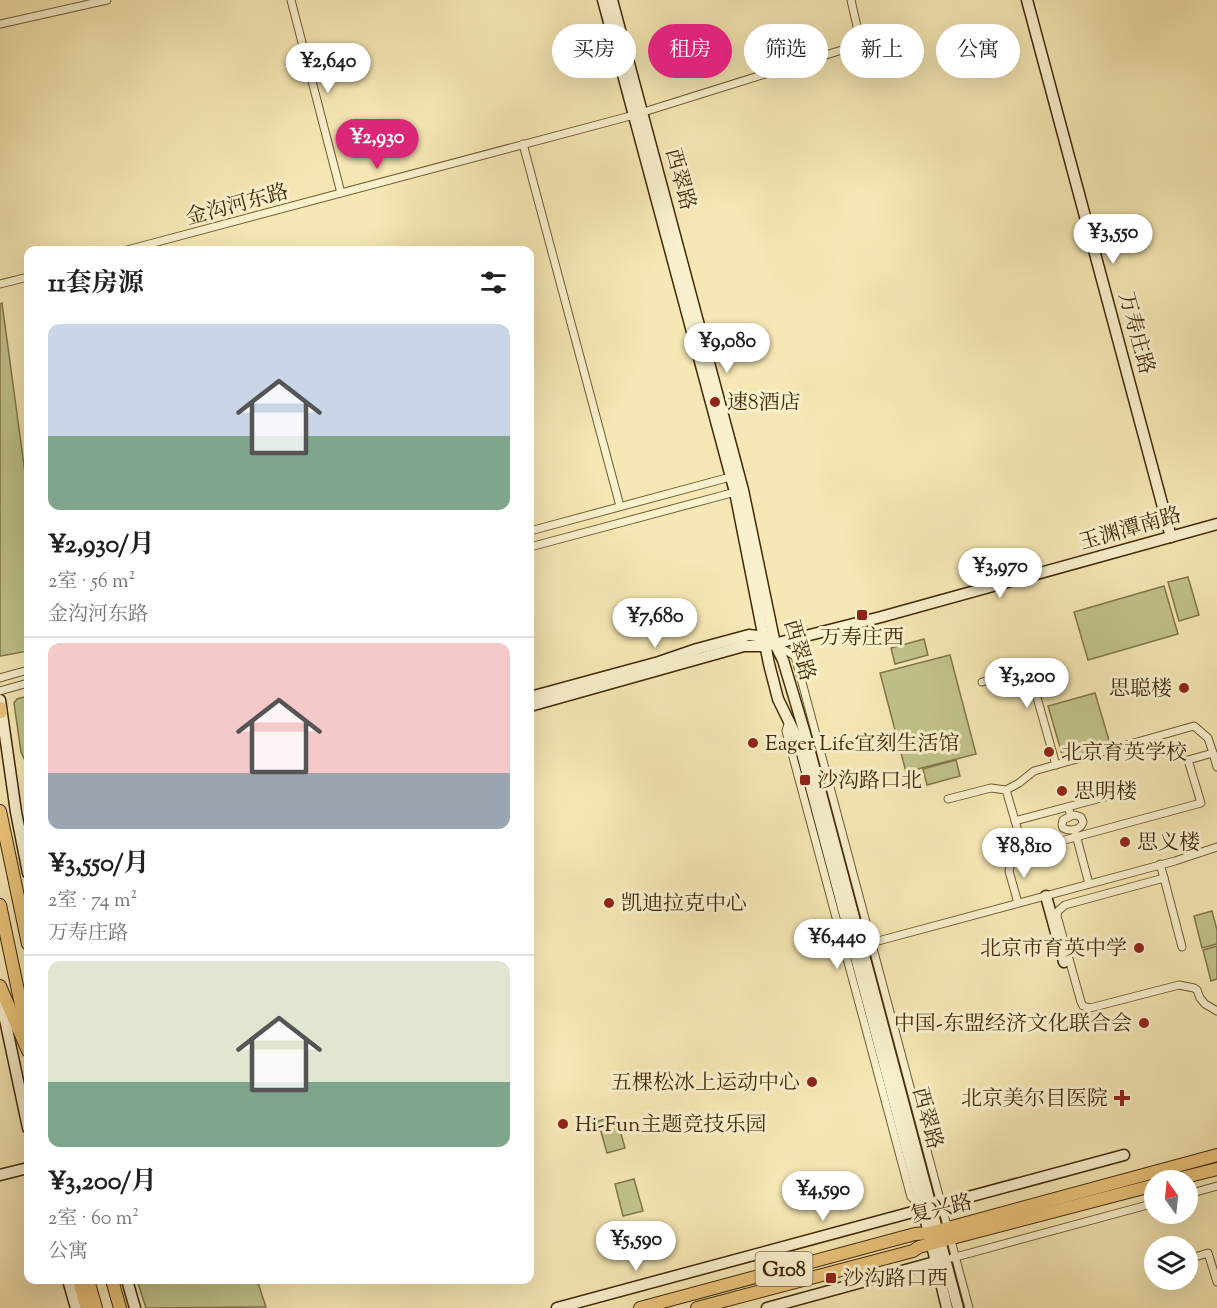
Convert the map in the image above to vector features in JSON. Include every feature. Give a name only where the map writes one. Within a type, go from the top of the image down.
[{"type":"highway","points":[[0,811],[24,925]]},
{"type":"highway","points":[[0,905],[24,1019]]},
{"type":"highway","points":[[0,986],[24,1042]]},
{"type":"highway","name":"复兴路","points":[[697,1308],[913,1251],[940,1236],[1217,1155]]},
{"type":"highway","points":[[1198,1174],[1217,1169]]},
{"type":"highway","name":"复兴路","points":[[640,1308],[915,1234],[940,1236],[1144,1188]]},
{"type":"highway","points":[[80,1284],[87,1308]]},
{"type":"highway","points":[[89,1284],[96,1308]]},
{"type":"highway","points":[[113,1284],[120,1308]]},
{"type":"street","points":[[0,24],[107,0]]},
{"type":"street","points":[[291,0],[341,193]]},
{"type":"street","name":"西翠路","points":[[603,0],[638,114],[739,491],[769,642],[769,664],[778,699],[799,742],[862,945]]},
{"type":"street","name":"西翠路","points":[[612,0],[638,114]]},
{"type":"street","name":"金沟河东路","points":[[142,246],[638,114],[861,44],[851,0]]},
{"type":"street","name":"万寿庄路","points":[[1028,0],[1171,537]]},
{"type":"street","points":[[523,144],[620,506]]},
{"type":"street","points":[[0,284],[24,278]]},
{"type":"street","points":[[534,530],[735,476]]},
{"type":"street","points":[[534,546],[739,491]]},
{"type":"street","name":"玉渊潭南路","points":[[534,705],[744,646],[881,617],[1217,524]]},
{"type":"street","name":"玉渊潭南路","points":[[534,696],[659,663],[697,649],[748,635],[769,642]]},
{"type":"street","name":"西翠路","points":[[769,642],[783,660],[806,737],[929,1207],[940,1236],[958,1308]]},
{"type":"street","points":[[982,682],[1029,669],[1056,765]]},
{"type":"street","points":[[0,678],[24,671]]},
{"type":"street","points":[[0,691],[24,684]]},
{"type":"street","points":[[0,707],[16,812],[24,842]]},
{"type":"street","points":[[789,722],[786,731],[911,1197],[929,1207]]},
{"type":"street","points":[[948,800],[991,788],[1006,790],[1034,771],[1194,726],[1208,738],[1217,767]]},
{"type":"street","points":[[1018,903],[1008,871],[1012,861],[1024,851],[1075,833],[1201,803],[1188,760],[1213,753]]},
{"type":"street","points":[[1006,790],[1024,851]]},
{"type":"street","points":[[1015,821],[1112,795]]},
{"type":"street","points":[[1068,807],[1071,816]]},
{"type":"street","points":[[16,812],[24,819]]},
{"type":"street","points":[[1080,816],[1083,822],[1075,833],[1065,830],[1062,825],[1065,818],[1080,816]]},
{"type":"street","points":[[1075,833],[1089,884]]},
{"type":"street","points":[[929,1207],[862,945],[1217,848]]},
{"type":"street","points":[[1160,864],[1182,947]]},
{"type":"street","points":[[1164,878],[1065,905],[1058,911],[1057,916],[1080,1002],[1083,1006],[1090,1008],[1179,985],[1197,990],[1205,1004],[1217,1011]]},
{"type":"street","points":[[1046,896],[1064,962]]},
{"type":"street","points":[[0,996],[24,1109]]},
{"type":"street","name":"复兴路","points":[[557,1308],[1124,1155]]},
{"type":"street","points":[[0,1176],[24,1169]]},
{"type":"street","points":[[1198,1191],[1217,1186]]},
{"type":"street","points":[[767,1308],[1144,1206]]},
{"type":"street","points":[[940,1236],[945,1259],[969,1308]]},
{"type":"street","points":[[1198,1256],[1208,1253],[1217,1282]]},
{"type":"street","name":"西翠路","points":[[945,1259],[947,1308]]},
{"type":"street","points":[[69,1284],[76,1308]]},
{"type":"street","points":[[128,1284],[135,1308]]},
{"type":"green space","points":[[2,303],[24,465],[24,652],[0,656],[0,304]]},
{"type":"green space","points":[[1188,577],[1199,615],[1179,621],[1168,582]]},
{"type":"green space","points":[[1164,586],[1178,634],[1088,660],[1074,612]]},
{"type":"green space","points":[[924,639],[928,655],[895,664],[891,648]]},
{"type":"green space","points":[[950,655],[976,754],[906,772],[880,673]]},
{"type":"green space","points":[[1095,693],[1111,747],[1064,761],[1048,706]]},
{"type":"green space","points":[[24,697],[24,758],[21,752],[14,703],[17,699]]},
{"type":"green space","points":[[956,760],[960,776],[927,785],[923,769]]},
{"type":"green space","points":[[1212,911],[1217,930],[1217,944],[1202,948],[1194,916]]},
{"type":"green space","points":[[1217,946],[1217,979],[1211,981],[1203,950]]},
{"type":"green space","points":[[616,1116],[625,1148],[607,1153],[598,1121]]},
{"type":"green space","points":[[634,1179],[643,1211],[623,1216],[615,1184]]},
{"type":"green space","points":[[138,1284],[258,1284],[266,1307],[146,1308]]},
{"type":"place","name":"速8酒店","points":[[715,402]]},
{"type":"place","name":"万寿庄西","points":[[862,615]]},
{"type":"place","name":"思聪楼","points":[[1184,688]]},
{"type":"place","name":"Eager Life宜刻生活馆","points":[[753,743]]},
{"type":"place","name":"北京育英学校","points":[[1049,752]]},
{"type":"place","name":"沙沟路口北","points":[[805,780]]},
{"type":"place","name":"思明楼","points":[[1062,791]]},
{"type":"place","name":"思义楼","points":[[1125,842]]},
{"type":"place","name":"凯迪拉克中心","points":[[609,903]]},
{"type":"place","name":"北京市育英中学","points":[[1139,948]]},
{"type":"place","name":"中国-东盟经济文化联合会","points":[[1144,1023]]},
{"type":"place","name":"五棵松冰上运动中心","points":[[812,1082]]},
{"type":"place","name":"北京美尔目医院","points":[[1122,1098]]},
{"type":"place","name":"Hi-Fun主题竞技乐园","points":[[563,1124]]},
{"type":"place","name":"沙沟路口西","points":[[831,1278]]}]
